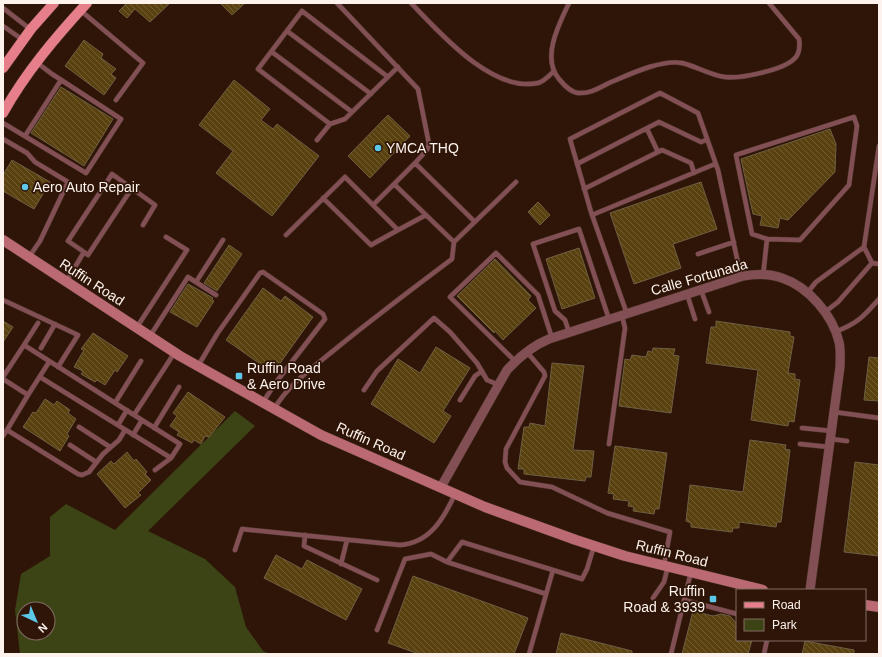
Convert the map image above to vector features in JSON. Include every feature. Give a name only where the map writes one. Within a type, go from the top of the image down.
[{"type":"main road","points":[[3,68],[31,29],[54,3]]},
{"type":"main road","points":[[3,113],[36,62],[83,7]]},
{"type":"main road","name":"Ruffin Road","points":[[3,240],[175,352],[322,435],[485,507],[594,546],[759,589]]},
{"type":"main road","points":[[866,605],[879,607]]},
{"type":"street","name":"Calle Fortunada","points":[[441,487],[507,370],[534,345],[569,332],[741,277],[754,275],[782,278],[807,293],[819,303],[825,312],[839,343],[840,367],[810,589]]},
{"type":"lane","points":[[337,3],[418,89],[429,144],[427,150],[373,205]]},
{"type":"lane","points":[[411,3],[442,35],[479,66],[502,79],[521,84],[540,83],[553,72]]},
{"type":"lane","points":[[569,3],[557,29],[552,53],[553,72],[565,87],[576,93],[588,93],[627,75],[659,64],[681,63],[703,72],[725,77],[764,72],[794,60],[799,52],[799,39],[769,3]]},
{"type":"lane","points":[[83,7],[143,63],[116,100]]},
{"type":"lane","points":[[3,8],[31,29]]},
{"type":"lane","points":[[330,124],[258,69],[302,11],[388,77]]},
{"type":"lane","points":[[3,26],[23,40]]},
{"type":"lane","points":[[288,31],[371,94]]},
{"type":"lane","points":[[272,52],[352,112]]},
{"type":"lane","points":[[3,123],[86,173],[121,119],[36,62]]},
{"type":"lane","points":[[317,140],[330,124],[345,119],[398,67]]},
{"type":"lane","points":[[25,136],[61,80]]},
{"type":"lane","points":[[609,444],[625,328],[624,314],[592,215],[570,140],[660,93],[698,113],[715,164],[741,277]]},
{"type":"lane","points":[[854,118],[857,126],[849,185],[800,240],[767,239],[752,234],[736,155],[854,118]]},
{"type":"lane","points":[[577,164],[659,122],[700,142],[706,140]]},
{"type":"lane","points":[[647,128],[658,152]]},
{"type":"lane","points":[[3,139],[27,153],[35,162],[68,182],[40,241],[29,257]]},
{"type":"lane","points":[[872,263],[864,247],[879,146]]},
{"type":"lane","points":[[584,188],[662,150],[691,163],[694,173]]},
{"type":"lane","points":[[415,163],[475,222]]},
{"type":"lane","points":[[592,215],[715,164]]},
{"type":"lane","points":[[132,188],[88,255],[68,241],[112,174],[132,188],[155,205],[143,225]]},
{"type":"lane","points":[[286,235],[345,177],[398,230]]},
{"type":"lane","points":[[274,409],[283,395],[295,382],[373,318],[452,259],[454,242],[516,182]]},
{"type":"lane","points":[[394,184],[454,242]]},
{"type":"lane","points":[[323,198],[372,245],[426,215]]},
{"type":"lane","points":[[569,332],[565,320],[555,311],[533,244],[579,229],[609,319]]},
{"type":"lane","points":[[137,327],[187,250],[166,237]]},
{"type":"lane","points":[[763,276],[767,239]]},
{"type":"lane","points":[[196,282],[223,240]]},
{"type":"lane","points":[[698,254],[734,242]]},
{"type":"lane","points":[[807,293],[816,282],[864,247]]},
{"type":"lane","points":[[66,282],[84,252]]},
{"type":"lane","points":[[515,361],[450,297],[496,253],[538,295],[552,338]]},
{"type":"lane","points":[[872,263],[879,264]]},
{"type":"lane","points":[[825,312],[838,302],[872,263]]},
{"type":"lane","points":[[198,366],[217,334],[258,275],[263,272],[323,314],[324,319],[263,402]]},
{"type":"lane","points":[[150,336],[188,277],[216,295]]},
{"type":"lane","points":[[701,290],[709,312]]},
{"type":"lane","points":[[686,294],[695,319]]},
{"type":"lane","points":[[835,332],[863,318],[879,299]]},
{"type":"lane","points":[[3,300],[78,335],[58,367]]},
{"type":"lane","points":[[364,390],[377,371],[434,318],[450,332],[482,371],[487,380],[499,385]]},
{"type":"lane","points":[[28,395],[3,378],[38,323]]},
{"type":"lane","points":[[41,348],[55,324]]},
{"type":"lane","points":[[24,346],[180,444],[171,458],[155,470]]},
{"type":"lane","points":[[526,351],[544,372],[545,376],[506,449],[505,462],[507,468],[520,482],[552,487],[607,513],[670,532],[664,582],[653,598]]},
{"type":"lane","points":[[134,415],[175,352]]},
{"type":"lane","points":[[115,403],[141,361]]},
{"type":"lane","points":[[3,436],[49,362]]},
{"type":"lane","points":[[460,400],[475,376],[482,371]]},
{"type":"lane","points":[[40,377],[171,458]]},
{"type":"lane","points":[[154,428],[179,387]]},
{"type":"lane","points":[[118,425],[127,410]]},
{"type":"lane","points":[[834,412],[879,418]]},
{"type":"lane","points":[[133,435],[142,420]]},
{"type":"lane","points":[[79,427],[110,447]]},
{"type":"lane","points":[[802,428],[830,439],[847,441]]},
{"type":"lane","points":[[7,430],[78,474],[82,475],[88,472],[110,447],[119,440],[125,430]]},
{"type":"lane","points":[[800,444],[830,439]]},
{"type":"lane","points":[[70,445],[96,462]]},
{"type":"lane","points":[[235,550],[242,529],[400,545],[415,542],[431,532],[439,524],[455,494]]},
{"type":"lane","points":[[305,535],[304,546],[377,580]]},
{"type":"lane","points":[[341,564],[347,540]]},
{"type":"lane","points":[[447,562],[462,542],[582,579],[588,569],[594,546]]},
{"type":"lane","points":[[377,630],[405,559],[432,554],[447,562],[546,594]]},
{"type":"lane","points":[[529,654],[553,570]]},
{"type":"lane","points":[[671,654],[691,572]]},
{"type":"lane","points":[[684,600],[736,614]]},
{"type":"lane","points":[[764,654],[767,641]]},
{"type":"green space","points":[[235,411],[255,426],[148,531],[205,559],[235,587],[246,627],[263,651],[270,654],[20,654],[19,641],[56,641],[56,601],[16,601],[21,574],[50,556],[50,517],[66,504],[115,530]]},
{"type":"building","points":[[127,3],[170,3],[150,22],[135,9],[127,18],[119,11]]},
{"type":"building","points":[[220,3],[245,3],[232,15]]},
{"type":"building","points":[[84,40],[103,54],[101,58],[116,69],[111,74],[116,78],[104,95],[65,66]]},
{"type":"building","points":[[234,80],[270,109],[261,120],[273,129],[277,124],[319,156],[272,216],[216,173],[233,151],[199,125]]},
{"type":"building","points":[[61,87],[113,119],[84,166],[31,133]]},
{"type":"building","points":[[388,115],[410,136],[370,178],[348,156]]},
{"type":"building","points":[[830,129],[836,144],[835,172],[788,220],[780,218],[778,228],[760,225],[762,216],[753,214],[741,159]]},
{"type":"building","name":"Aero Auto Repair","points":[[12,160],[50,182],[34,209],[3,191],[3,175]]},
{"type":"building","points":[[701,182],[717,229],[673,244],[681,268],[634,284],[610,213]]},
{"type":"building","points":[[538,202],[550,215],[540,225],[528,212]]},
{"type":"building","points":[[229,245],[242,254],[217,291],[204,283]]},
{"type":"building","points":[[579,248],[595,298],[562,309],[546,259]]},
{"type":"building","points":[[495,259],[531,296],[528,300],[536,308],[503,340],[457,296]]},
{"type":"building","points":[[188,284],[213,298],[212,299],[214,301],[197,327],[170,312]]},
{"type":"building","points":[[263,288],[281,301],[285,296],[313,317],[273,373],[226,340]]},
{"type":"building","points":[[3,321],[13,327],[3,342]]},
{"type":"building","points":[[716,321],[790,332],[790,336],[794,337],[788,373],[795,374],[795,379],[800,380],[794,422],[789,421],[788,426],[751,420],[758,370],[706,363],[711,327],[716,327]]},
{"type":"building","points":[[93,333],[128,356],[117,372],[115,370],[105,385],[97,380],[95,382],[81,374],[83,371],[74,367],[84,350],[81,349]]},
{"type":"building","points":[[436,347],[470,368],[443,411],[451,416],[434,443],[371,404],[398,359],[420,373]]},
{"type":"building","points":[[653,348],[675,349],[673,355],[679,356],[671,413],[619,406],[625,359],[630,360],[632,355],[646,357],[648,351],[652,352]]},
{"type":"building","points":[[869,357],[879,358],[879,401],[864,400]]},
{"type":"building","points":[[552,363],[584,366],[573,450],[594,451],[591,477],[586,477],[585,481],[524,474],[524,469],[518,469],[524,427],[529,427],[530,423],[545,426]]},
{"type":"building","points":[[188,392],[225,417],[209,437],[205,436],[201,444],[194,440],[192,443],[177,435],[179,432],[170,426],[177,416],[173,413]]},
{"type":"building","points":[[45,399],[54,405],[57,401],[70,410],[68,413],[76,419],[67,434],[69,436],[60,451],[23,427],[33,412],[36,413]]},
{"type":"building","points":[[750,440],[786,445],[785,449],[790,450],[781,522],[777,522],[776,527],[739,522],[739,528],[733,528],[732,532],[691,527],[691,523],[686,521],[690,485],[743,492]]},
{"type":"building","points":[[615,446],[667,453],[659,509],[655,509],[654,514],[633,511],[634,507],[628,506],[629,501],[613,499],[614,494],[608,493]]},
{"type":"building","points":[[127,452],[134,461],[136,459],[147,472],[145,474],[151,480],[138,493],[141,495],[125,508],[97,474],[111,461],[114,464]]},
{"type":"building","points":[[855,462],[879,465],[879,556],[844,552]]},
{"type":"building","points":[[276,555],[302,569],[307,560],[362,589],[346,620],[264,578]]},
{"type":"building","points":[[413,576],[528,618],[514,654],[419,654],[388,643]]},
{"type":"building","points":[[693,611],[713,616],[721,614],[730,616],[736,623],[736,641],[752,641],[748,654],[682,654]]},
{"type":"building","points":[[561,633],[632,651],[632,654],[556,654]]},
{"type":"building","points":[[805,641],[854,650],[854,654],[802,654]]},
{"type":"place","name":"YMCA THQ","points":[[378,148]]},
{"type":"place","name":"Aero Auto Repair","points":[[25,187]]},
{"type":"place","name":"Ruffin Road & Aero Drive","points":[[239,376]]},
{"type":"place","name":"Ruffin Road & 3939","points":[[713,599]]}]
